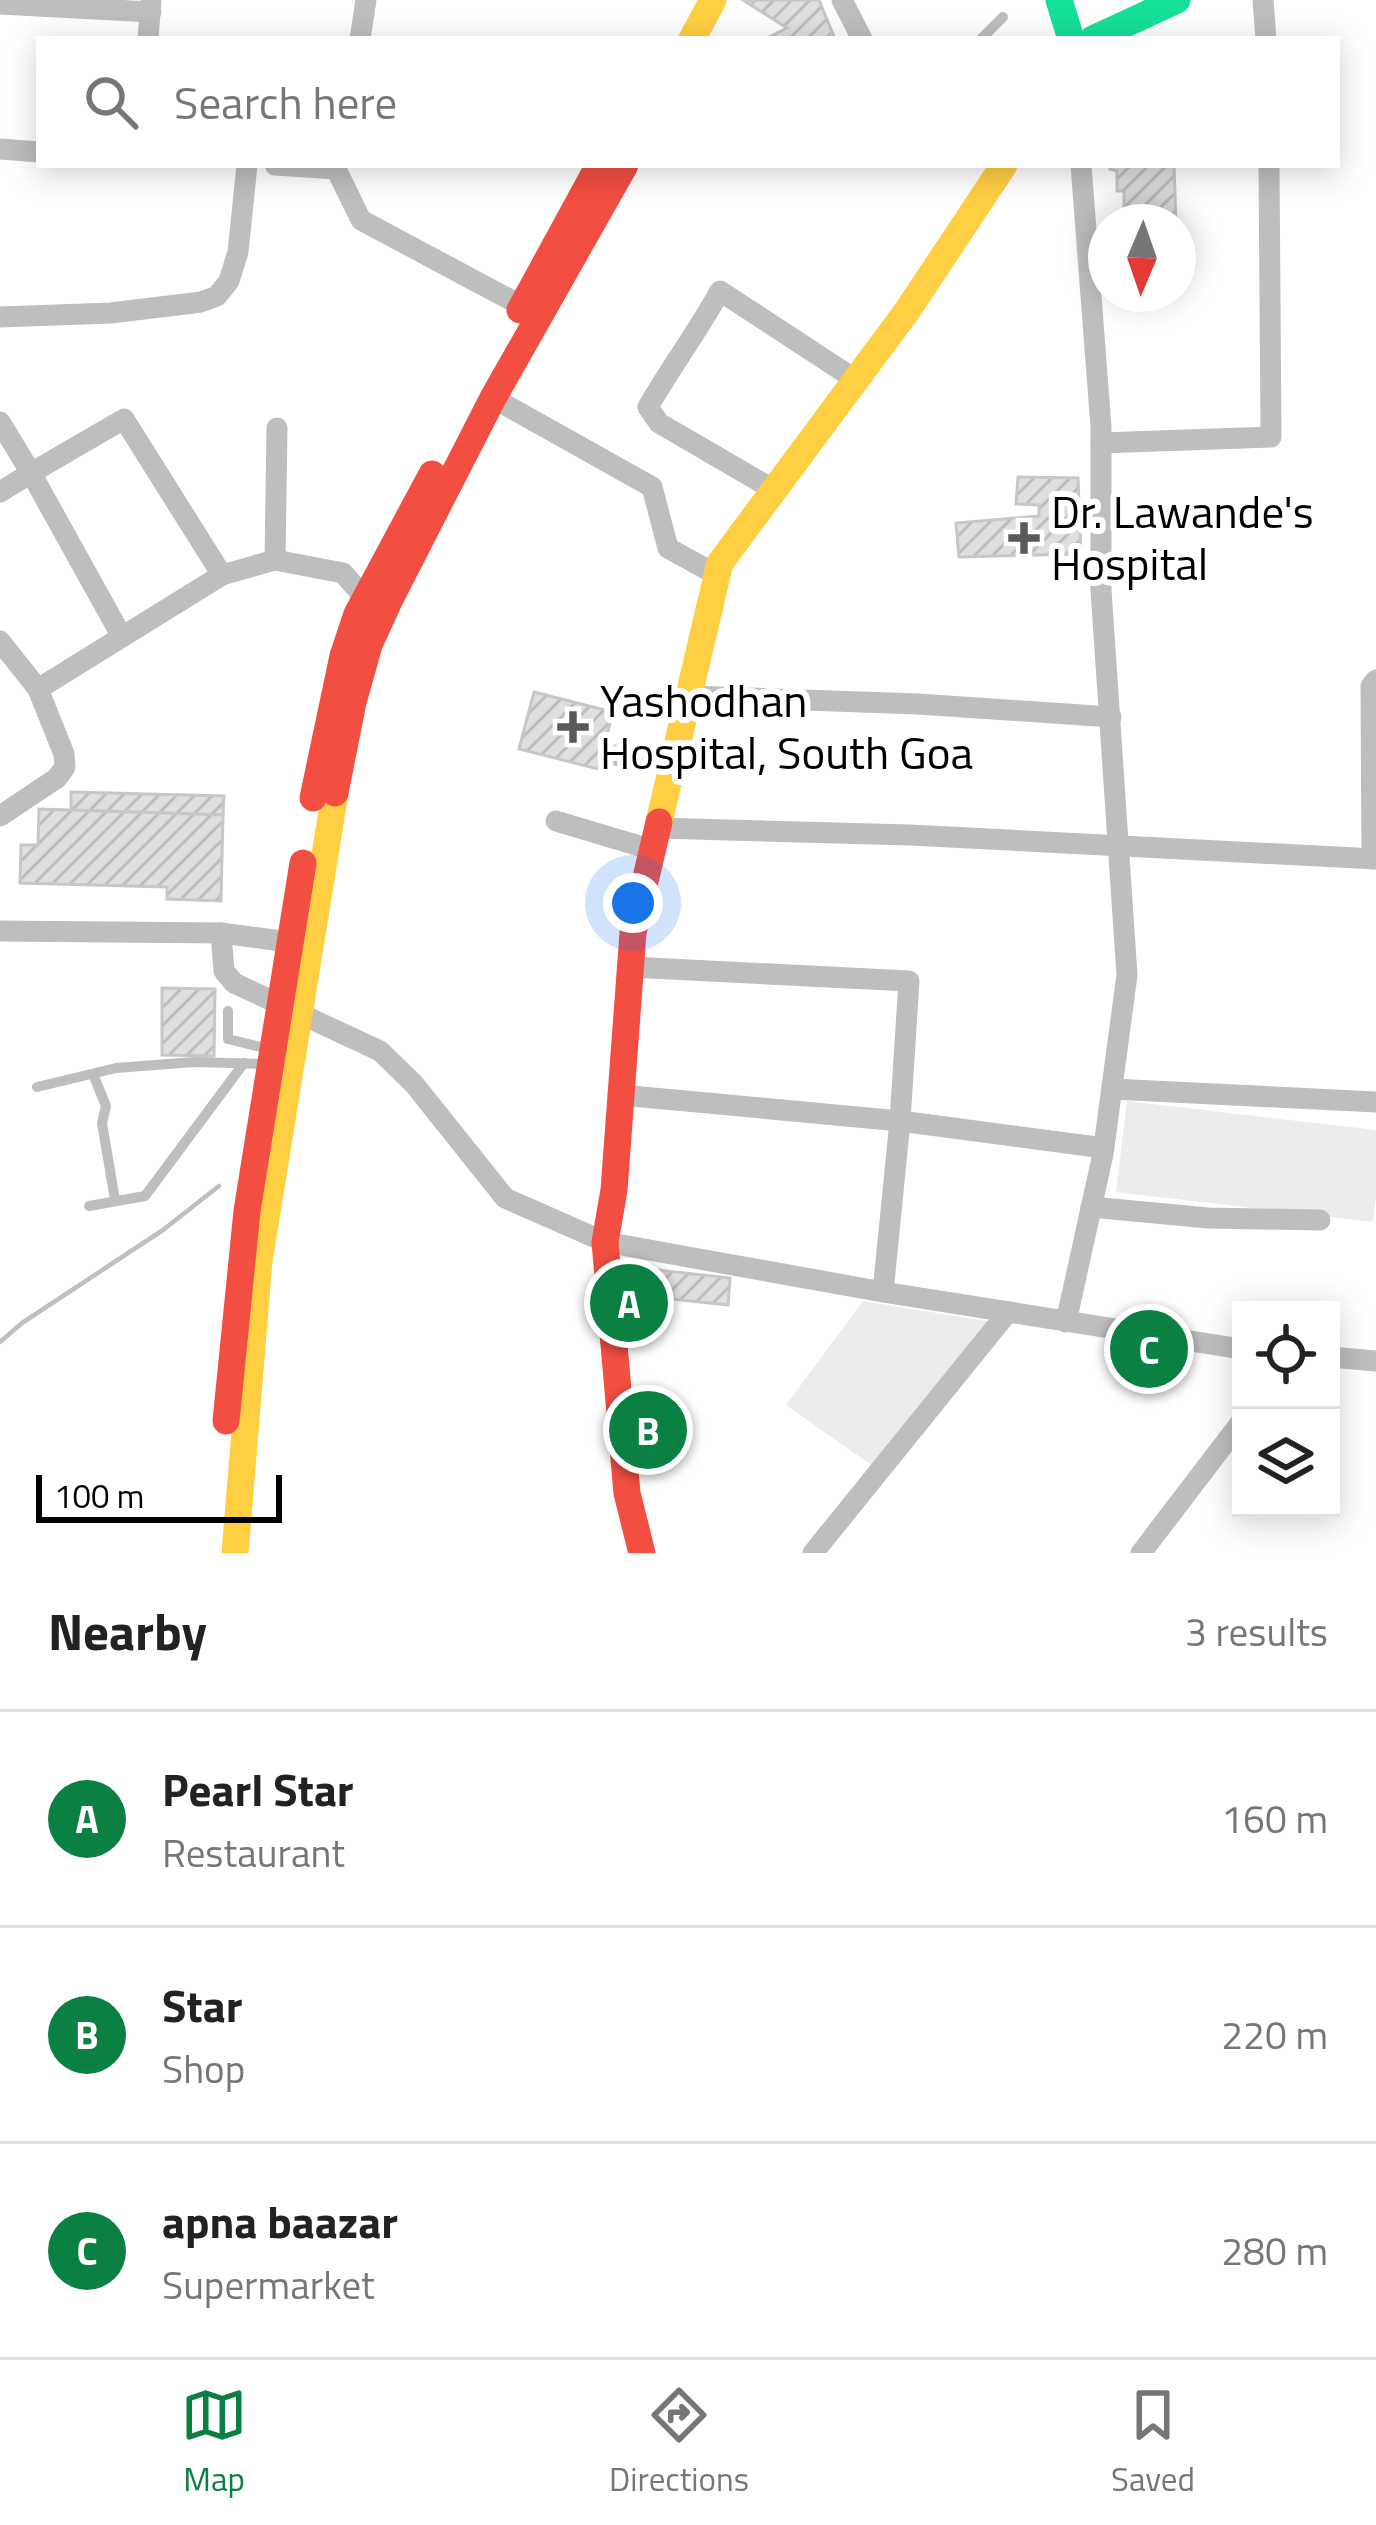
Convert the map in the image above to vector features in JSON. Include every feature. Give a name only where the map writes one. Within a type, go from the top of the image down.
[{"type":"main road","points":[[670,36],[690,0]]},
{"type":"main road","points":[[694,36],[713,0]]},
{"type":"main road","points":[[1059,0],[1070,36]]},
{"type":"main road","points":[[1099,36],[1177,0]]},
{"type":"main road","points":[[219,1553],[232,1318],[262,1059],[290,1011],[290,941],[320,758],[343,656],[365,598],[597,168]]},
{"type":"main road","points":[[235,1553],[259,1261],[290,1011],[353,702],[369,645],[390,599],[493,398],[623,168]]},
{"type":"main road","points":[[642,1553],[627,1493],[604,1242],[614,1190],[633,933],[720,563],[907,311],[1002,168]]},
{"type":"street","points":[[360,36],[366,0]]},
{"type":"street","points":[[842,0],[860,36]]},
{"type":"street","points":[[1263,0],[1266,36]]},
{"type":"street","points":[[0,4],[151,6],[148,36]]},
{"type":"street","points":[[0,149],[36,152]]},
{"type":"street","points":[[0,317],[111,313],[217,296],[230,281],[238,252],[247,168]]},
{"type":"street","points":[[337,168],[361,220],[522,306]]},
{"type":"street","points":[[1066,1322],[1104,1148],[1127,975],[1101,590],[1101,442],[1081,168]]},
{"type":"street","points":[[1101,442],[1271,436],[1269,168]]},
{"type":"street","points":[[774,490],[659,423],[648,407],[720,291],[856,380]]},
{"type":"street","points":[[493,398],[652,487],[668,548],[717,575]]},
{"type":"street","points":[[0,492],[124,419],[222,575]]},
{"type":"street","points":[[0,422],[122,637]]},
{"type":"street","points":[[275,560],[277,428]]},
{"type":"street","points":[[38,689],[222,575],[275,560],[343,573],[365,598]]},
{"type":"street","points":[[0,640],[38,689],[65,767],[57,778],[0,816]]},
{"type":"street","points":[[556,821],[655,839],[910,835],[1374,859],[1371,686],[1376,680]]},
{"type":"street","points":[[688,696],[1111,717]]},
{"type":"street","points":[[614,755],[673,766]]},
{"type":"street","points":[[0,931],[221,933],[290,941]]},
{"type":"street","points":[[221,933],[224,971],[233,983],[380,1051],[414,1084],[505,1198],[604,1242],[1232,1348]]},
{"type":"street","points":[[631,968],[909,981],[883,1292]]},
{"type":"street","points":[[1112,1089],[1376,1102]]},
{"type":"street","points":[[621,1094],[900,1121],[1104,1148]]},
{"type":"street","points":[[1091,1207],[1208,1218],[1319,1220]]},
{"type":"street","points":[[813,1553],[1008,1312]]},
{"type":"street","points":[[1340,1358],[1376,1360]]},
{"type":"street","points":[[1141,1553],[1232,1433]]},
{"type":"lane","points":[[984,36],[1003,17]]},
{"type":"lane","points":[[228,1011],[228,1039],[262,1059]]},
{"type":"lane","points":[[37,1087],[116,1068],[262,1059]]},
{"type":"lane","points":[[89,1206],[145,1196],[262,1059]]},
{"type":"lane","points":[[92,1074],[106,1106],[102,1123],[115,1200]]},
{"type":"shaded area","points":[[1127,1101],[1376,1130],[1373,1222],[1116,1192]]},
{"type":"shaded area","points":[[863,1301],[987,1321],[877,1469],[786,1405]]},
{"type":"building","points":[[743,0],[819,0],[834,36],[771,36],[787,28]]},
{"type":"building","points":[[1110,168],[1174,168],[1175,204],[1124,204],[1124,191],[1117,191],[1117,171]]},
{"type":"building","points":[[1018,477],[1078,478],[1081,554],[959,557],[956,523],[1039,516],[1039,505],[1016,504]]},
{"type":"building","points":[[534,692],[613,712],[598,769],[519,749]]},
{"type":"building","points":[[71,792],[224,796],[223,815],[71,810]]},
{"type":"building","points":[[39,809],[223,815],[221,901],[167,899],[167,887],[20,883],[21,845],[38,845]]},
{"type":"building","points":[[162,988],[215,989],[214,1056],[162,1055]]},
{"type":"building","points":[[621,1266],[730,1278],[728,1305],[654,1297],[653,1338],[623,1336]]},
{"type":"waterway","points":[[0,1342],[219,1186]]},
{"type":"traffic: fast","points":[[1059,0],[1070,36]]},
{"type":"traffic: fast","points":[[1099,36],[1177,0]]},
{"type":"traffic: slow","points":[[694,36],[713,0]]},
{"type":"traffic: slow","points":[[659,822],[720,563],[907,311],[1002,168]]},
{"type":"traffic: slow","points":[[235,1553],[259,1261],[335,793]]},
{"type":"traffic: jam","points":[[520,310],[597,168]]},
{"type":"traffic: jam","points":[[335,793],[369,645],[390,599],[493,398],[623,168]]},
{"type":"traffic: jam","points":[[313,798],[343,656],[357,614],[432,474]]},
{"type":"traffic: jam","points":[[642,1553],[627,1493],[605,1242],[614,1190],[633,933],[659,822]]},
{"type":"traffic: jam","points":[[226,1421],[247,1211],[303,863]]},
{"type":"place","name":"Dr. Lawande's Hospital","points":[[1024,538]]},
{"type":"place","name":"Yashodhan Hospital, South Goa","points":[[573,727]]},
{"type":"place","name":"Pearl Star","points":[[629,1303]]},
{"type":"place","name":"apna baazar","points":[[1149,1349]]},
{"type":"place","name":"Star","points":[[648,1430]]}]
